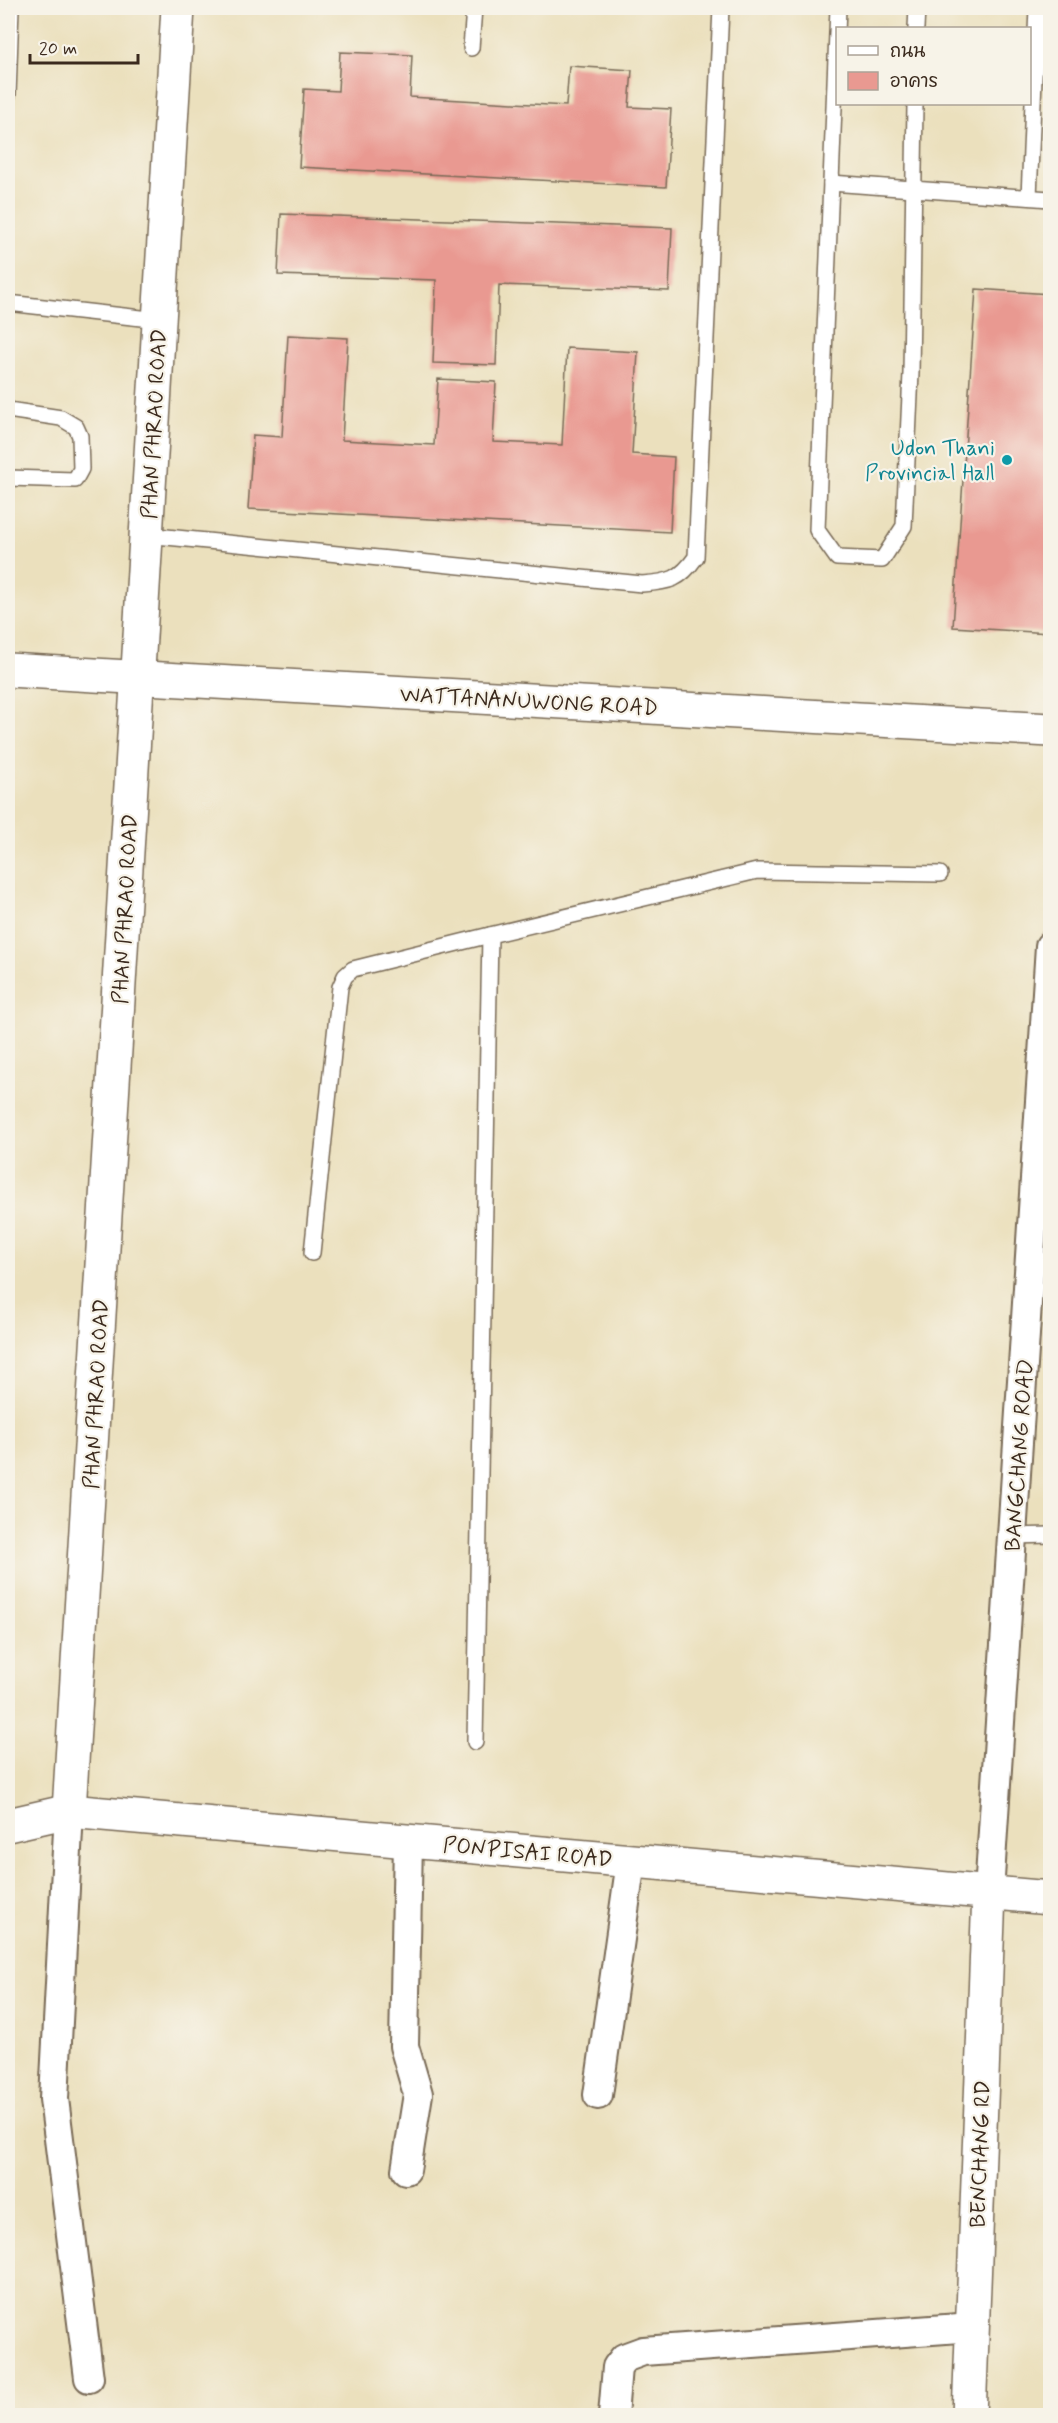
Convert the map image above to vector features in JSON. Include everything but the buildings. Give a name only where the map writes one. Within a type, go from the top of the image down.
[{"type":"street","name":"PHAN PHRAO ROAD","points":[[69,1811],[178,8]]},
{"type":"street","name":"WATTANANUWONG ROAD","points":[[8,670],[1050,730]]},
{"type":"street","name":"BANGCHANG ROAD","points":[[989,1893],[1050,946]]},
{"type":"street","name":"PONPISAI ROAD","points":[[8,1825],[69,1811],[1050,1898]]},
{"type":"street","points":[[69,1811],[54,2099],[89,2378]]},
{"type":"street","points":[[406,2170],[418,2094],[404,2046],[408,1841]]},
{"type":"street","points":[[598,2095],[631,1861]]},
{"type":"street","name":"BENCHANG RD","points":[[969,2415],[989,1893]]},
{"type":"street","points":[[613,2415],[617,2367],[624,2358],[643,2351],[973,2327]]},
{"type":"lane","points":[[8,95],[10,8]]},
{"type":"lane","points":[[471,48],[474,8]]},
{"type":"lane","points":[[146,535],[642,584],[666,583],[685,573],[696,557],[721,8]]},
{"type":"lane","points":[[837,27],[838,8]]},
{"type":"lane","points":[[916,27],[917,8]]},
{"type":"lane","points":[[1029,197],[1037,8]]},
{"type":"lane","points":[[836,58],[817,530],[837,558],[882,560],[904,526],[911,373],[915,105]]},
{"type":"lane","points":[[831,183],[1050,199]]},
{"type":"lane","points":[[8,303],[159,320]]},
{"type":"lane","points":[[8,410],[61,418],[76,427],[80,436],[81,469],[75,480],[8,478]]},
{"type":"lane","points":[[312,1253],[340,987],[345,976],[353,969],[757,871],[940,874]]},
{"type":"lane","points":[[475,1742],[490,935]]},
{"type":"lane","points":[[1012,1536],[1050,1535]]},
{"type":"place","name":"Udon Thani Provincial Hall","points":[[1007,460]]}]
